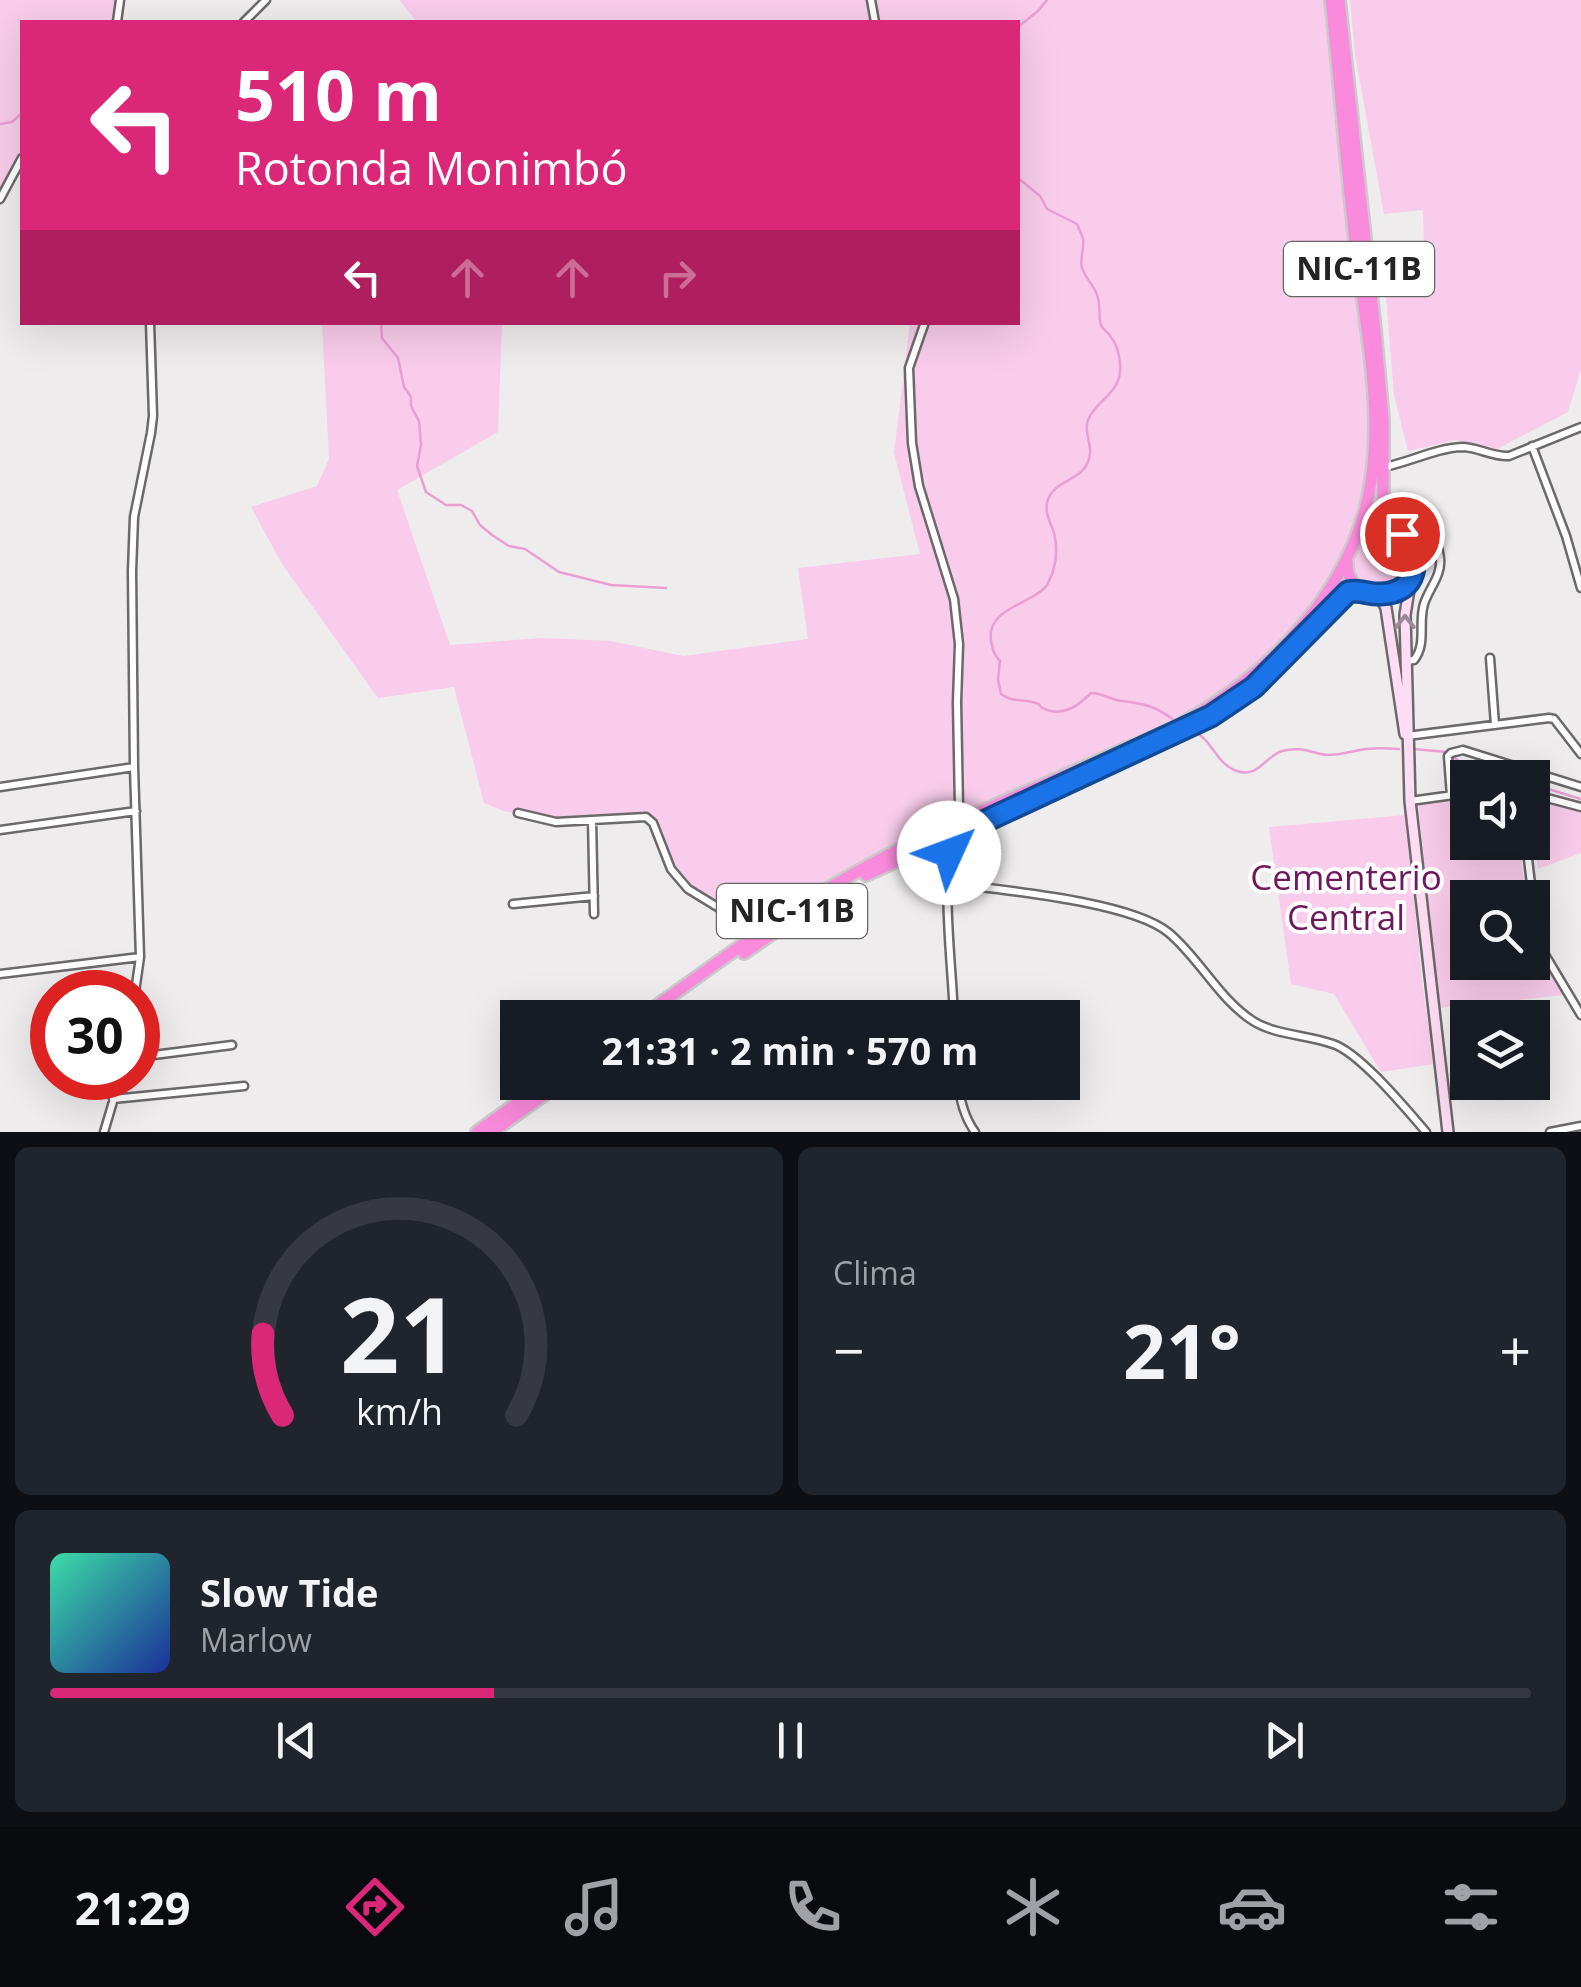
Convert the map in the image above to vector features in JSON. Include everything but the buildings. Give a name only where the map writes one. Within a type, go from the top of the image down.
[{"type":"highway","name":"NIC-11B","points":[[679,1000],[820,900],[954,830],[1181,724],[1228,694],[1261,666],[1327,596],[1347,562],[1365,514],[1374,439],[1372,382],[1332,0]]},
{"type":"highway","name":"NIC-11B","points":[[665,1000],[754,936],[850,875],[1211,716],[1254,687],[1346,594],[1385,594],[1403,587],[1411,578],[1414,556],[1388,515],[1384,501],[1376,330],[1339,0]]},
{"type":"highway","points":[[1358,537],[1374,528],[1397,531]]},
{"type":"highway","points":[[1347,562],[1349,578],[1368,592]]},
{"type":"highway","points":[[478,1132],[522,1100]]},
{"type":"highway","points":[[492,1132],[537,1100]]},
{"type":"street","points":[[246,20],[266,0]]},
{"type":"street","points":[[0,200],[20,162]]},
{"type":"street","points":[[138,970],[132,570],[134,518],[153,416],[150,325]]},
{"type":"street","points":[[924,325],[909,368],[912,443],[919,486],[954,599],[959,644],[960,807],[948,883],[953,1000]]},
{"type":"street","points":[[1383,468],[1453,448],[1468,447],[1509,456],[1581,427]]},
{"type":"street","points":[[1532,446],[1581,588]]},
{"type":"street","points":[[1406,662],[1414,660],[1421,650],[1423,608],[1440,563],[1437,544],[1426,528]]},
{"type":"street","points":[[1411,578],[1405,604],[1410,801],[1448,1132]]},
{"type":"street","points":[[1368,592],[1382,600],[1386,608],[1402,726],[1407,736]]},
{"type":"street","points":[[1490,658],[1495,726]]},
{"type":"street","points":[[1407,736],[1549,718],[1554,719],[1581,754]]},
{"type":"street","points":[[1410,801],[1450,796],[1450,752],[1464,750],[1495,760]]},
{"type":"street","points":[[0,787],[134,767]]},
{"type":"street","points":[[1550,778],[1581,788]]},
{"type":"street","points":[[1550,799],[1581,807]]},
{"type":"street","points":[[0,830],[136,811]]},
{"type":"street","points":[[518,813],[556,822],[646,817],[653,823],[671,869],[688,889],[754,936]]},
{"type":"street","points":[[592,820],[594,914]]},
{"type":"street","points":[[1528,860],[1538,943],[1581,1015]]},
{"type":"street","points":[[948,883],[1052,897],[1127,912],[1151,921],[1189,952],[1244,1014],[1261,1026],[1340,1046],[1370,1070],[1426,1132]]},
{"type":"street","points":[[512,904],[594,896]]},
{"type":"street","points":[[0,974],[140,958]]},
{"type":"street","points":[[160,1055],[232,1045]]},
{"type":"street","points":[[160,1094],[244,1086]]},
{"type":"street","points":[[104,1132],[113,1100]]},
{"type":"street","points":[[962,1100],[975,1132]]},
{"type":"street","points":[[1550,1132],[1581,1126]]},
{"type":"green space","points":[[0,0],[120,0],[117,20],[20,20],[20,162],[0,199]]},
{"type":"green space","points":[[399,0],[1331,0],[1372,382],[1372,477],[1347,562],[1281,648],[1181,724],[915,842],[754,936],[688,889],[671,869],[660,837],[646,817],[556,822],[484,803],[454,687],[378,698],[282,564],[251,507],[317,486],[329,459],[322,325],[502,325],[498,432],[397,490],[450,645],[542,638],[611,641],[683,656],[808,639],[798,568],[920,554],[894,453],[910,325],[1020,325],[1020,20],[415,20]]},
{"type":"green space","points":[[1350,0],[1581,0],[1581,369],[1568,412],[1495,450],[1456,440],[1408,451],[1394,395],[1386,296],[1413,286],[1424,248],[1423,210],[1384,214],[1355,55]]},
{"type":"green space","points":[[1382,535],[1401,543],[1409,562],[1401,581],[1382,589],[1363,581],[1355,562],[1363,543]]},
{"type":"green space","points":[[1450,799],[1450,860],[1521,860],[1524,880],[1450,880],[1450,980],[1550,980],[1550,971],[1564,995],[1450,1000],[1450,1007],[1440,1008],[1418,803]]},
{"type":"green space","points":[[1550,799],[1581,806],[1581,853],[1538,869],[1536,860],[1550,860]]},
{"type":"green space","name":"Cementerio Central","points":[[1406,815],[1434,1064],[1381,1072],[1334,994],[1291,984],[1269,827]]},
{"type":"waterway","points":[[1020,25],[1047,0]]},
{"type":"waterway","points":[[0,124],[12,122],[20,115]]},
{"type":"waterway","points":[[1020,180],[1040,196],[1047,209],[1077,224],[1083,238],[1082,268],[1098,299],[1101,325],[1116,346],[1120,370],[1115,387],[1089,418],[1088,462],[1079,474],[1054,490],[1047,503],[1056,552],[1048,584],[1003,614],[991,630],[992,647],[1000,661],[1001,694],[1060,712],[1095,693],[1150,706],[1175,721]]},
{"type":"waterway","points":[[381,325],[382,338],[398,358],[404,387],[419,421],[421,445],[417,466],[426,492],[446,505],[461,505],[472,511],[492,535],[509,546],[525,549],[559,572],[611,585],[666,588]]},
{"type":"waterway","points":[[1195,732],[1228,766],[1242,772],[1255,770],[1282,751],[1328,755],[1370,748],[1399,749]]},
{"type":"waterway","points":[[1413,749],[1447,752]]},
{"type":"waterway","points":[[1452,756],[1457,760]]},
{"type":"waterway","points":[[1550,790],[1581,799]]},
{"type":"route","points":[[949,853],[953,836],[1186,729],[1234,701],[1254,687],[1348,592],[1385,594],[1408,584],[1415,567],[1414,556],[1402,534]]}]
